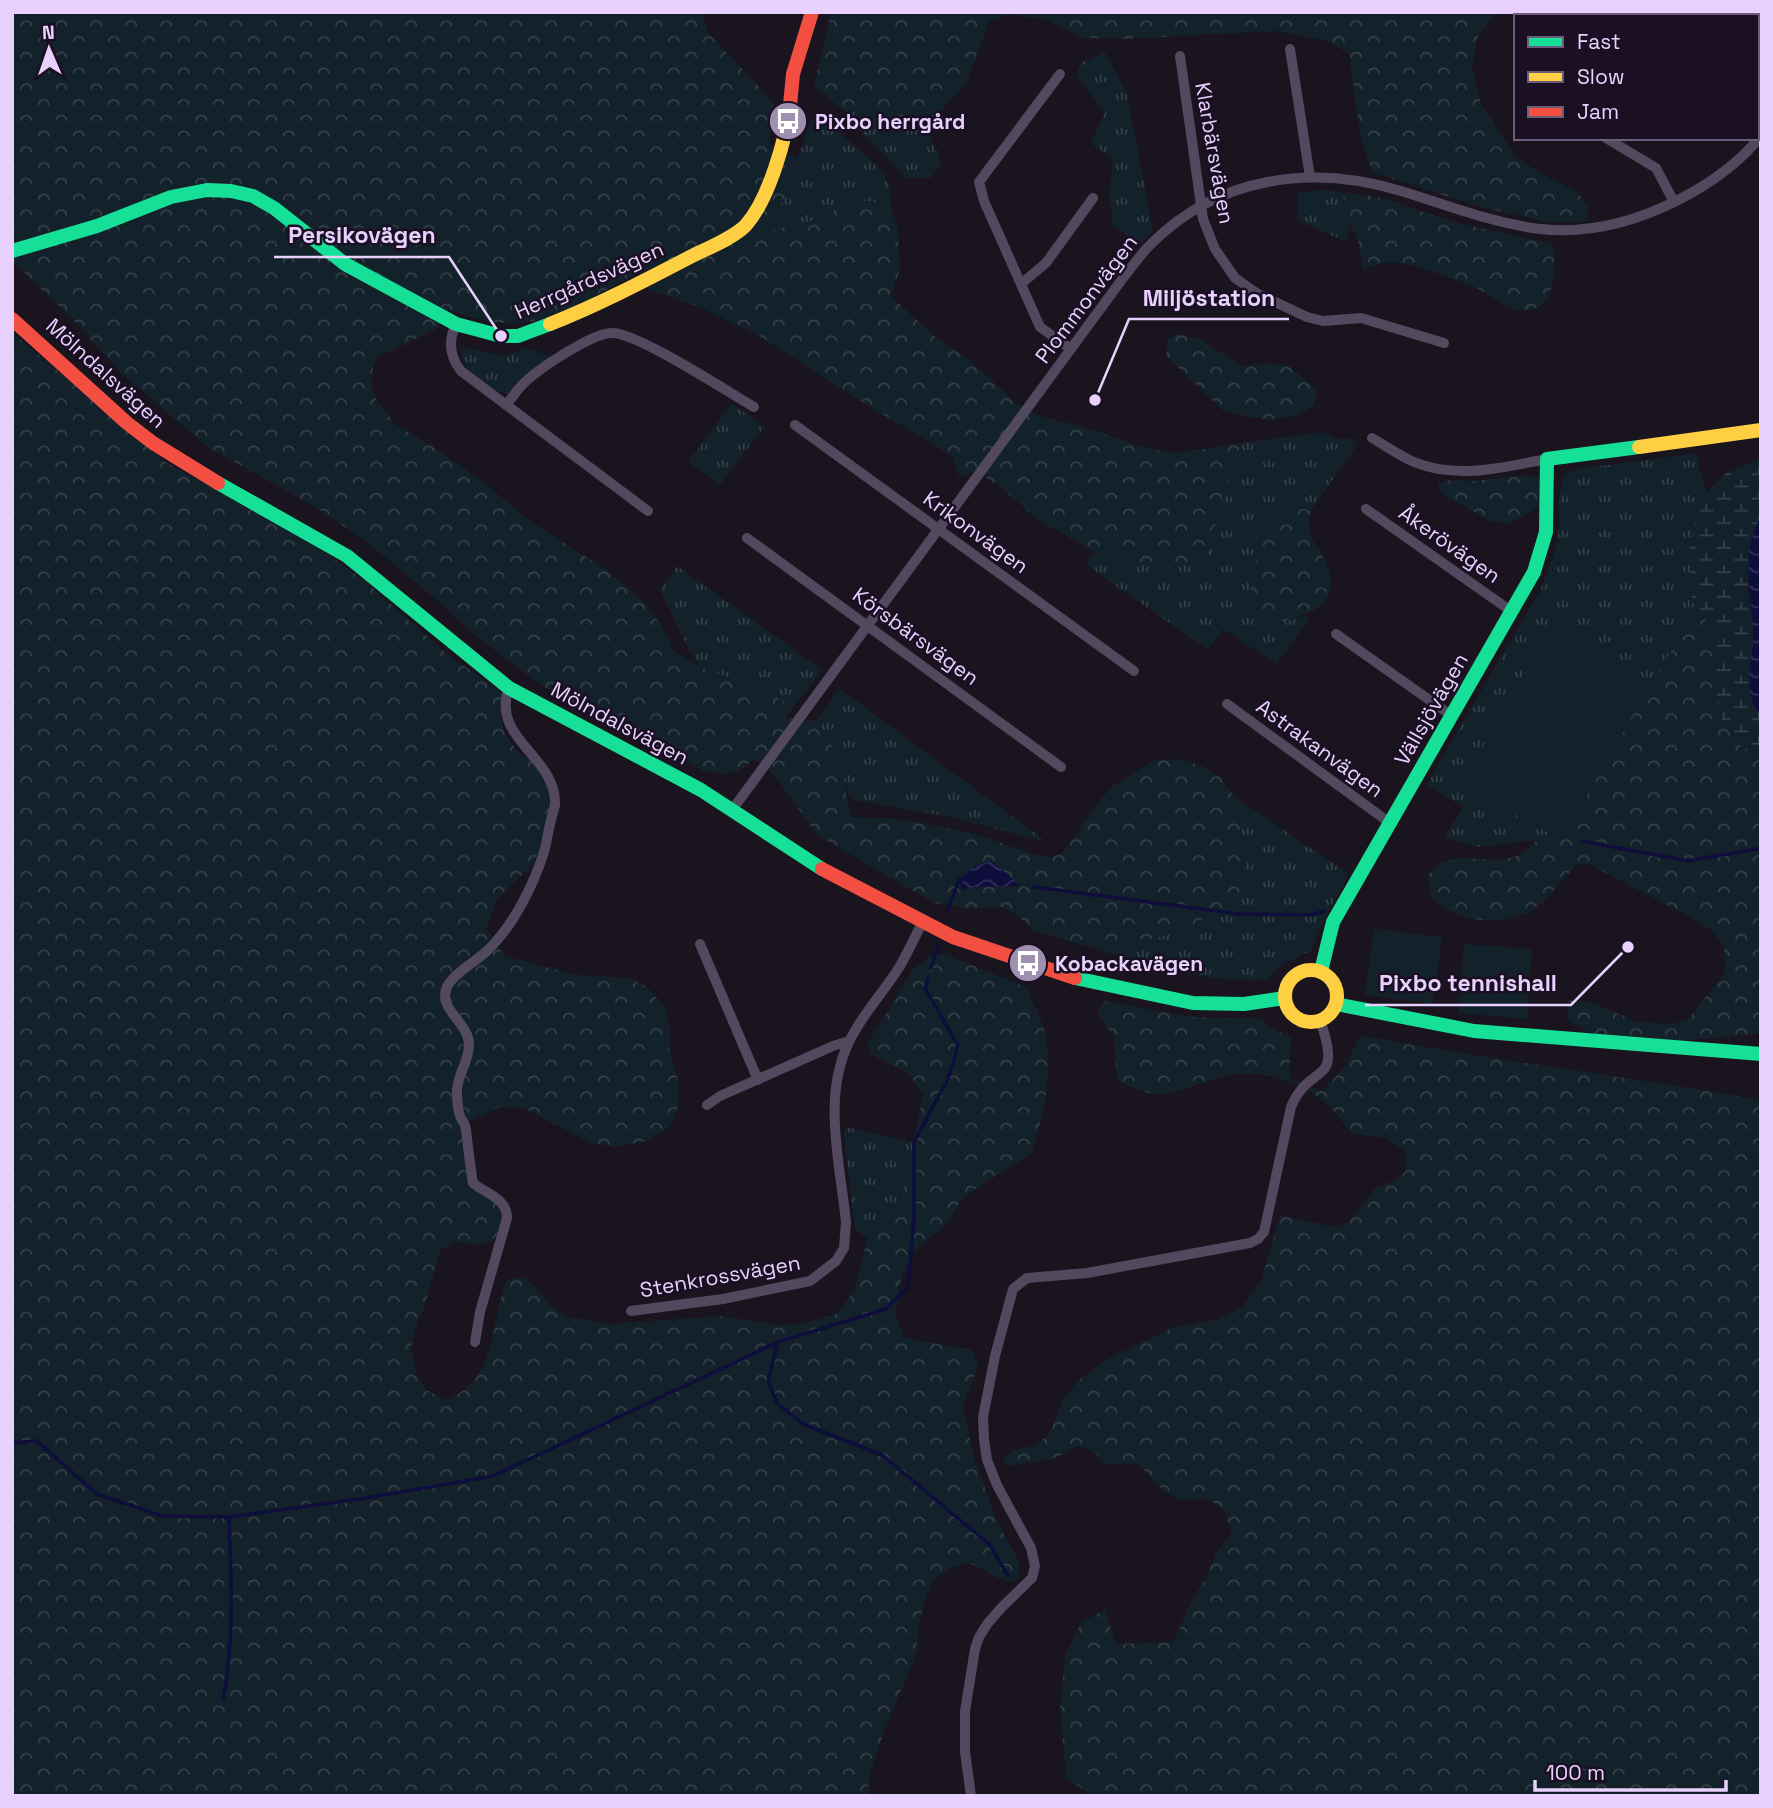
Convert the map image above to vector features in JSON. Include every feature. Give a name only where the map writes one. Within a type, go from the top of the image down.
[{"type":"street","name":"Herrgårdsvägen","points":[[12,251],[97,226],[171,197],[207,190],[231,191],[253,196],[274,208],[345,264],[456,324],[501,336],[518,336],[573,315],[632,287],[745,226],[758,206],[771,177],[788,121],[793,74],[812,12]]},
{"type":"street","points":[[1290,49],[1310,177]]},
{"type":"street","name":"Klarbärsvägen","points":[[1180,55],[1203,219],[1221,257],[1235,278],[1258,294],[1307,317],[1323,321],[1362,318],[1444,343]]},
{"type":"street","points":[[1060,74],[979,182],[984,201],[1023,283],[1040,327],[1071,349]]},
{"type":"street","points":[[1609,140],[1656,168],[1674,202]]},
{"type":"street","name":"Plommonvägen","points":[[732,810],[1123,278],[1149,245],[1172,225],[1201,206],[1228,193],[1282,178],[1340,177],[1399,190],[1496,221],[1542,229],[1582,229],[1642,218],[1674,202],[1705,186],[1729,169],[1758,140]]},
{"type":"street","points":[[1023,283],[1046,263],[1093,198]]},
{"type":"street","name":"Mölndalsvägen","points":[[12,319],[127,423],[153,443],[193,469],[347,556],[509,688],[646,759],[732,810],[811,862],[922,923],[953,937],[1060,974],[1164,998],[1192,1003],[1231,1004],[1285,998]]},
{"type":"street","points":[[456,324],[450,342],[454,362],[473,382],[648,511]]},
{"type":"street","points":[[506,405],[524,383],[545,367],[581,344],[611,332],[623,334],[650,346],[754,407]]},
{"type":"street","name":"Krikonvägen","points":[[795,425],[1134,671]]},
{"type":"street","points":[[1372,438],[1412,461],[1447,471],[1466,472],[1761,430]]},
{"type":"street","name":"Vällsjövägen","points":[[1321,971],[1333,922],[1534,572],[1546,532],[1548,460]]},
{"type":"street","name":"Åkerövägen","points":[[1366,509],[1511,611]]},
{"type":"street","name":"Körsbärsvägen","points":[[747,538],[1061,767]]},
{"type":"street","points":[[1336,634],[1452,716]]},
{"type":"street","points":[[475,1342],[480,1312],[507,1210],[504,1203],[473,1183],[466,1129],[457,1098],[469,1042],[465,1029],[446,1002],[445,993],[453,978],[483,956],[499,939],[519,907],[544,851],[555,806],[550,777],[517,737],[509,722],[505,710],[509,688]]},
{"type":"street","name":"Astrakanvägen","points":[[1227,704],[1390,822]]},
{"type":"street","name":"Stenkrossvägen","points":[[631,1311],[723,1299],[810,1281],[836,1261],[844,1248],[846,1222],[834,1117],[842,1057],[849,1041],[899,967],[922,923]]},
{"type":"street","points":[[700,944],[758,1080]]},
{"type":"street","points":[[1310,969],[1321,971],[1334,983],[1338,996],[1336,1004],[1330,1014],[1320,1020],[1308,1022],[1297,1018],[1289,1009],[1285,998],[1286,987],[1295,974],[1310,969]]},
{"type":"street","points":[[1336,1004],[1474,1031],[1761,1054]]},
{"type":"street","points":[[971,1796],[965,1752],[965,1712],[975,1649],[988,1623],[1032,1578],[1035,1566],[1031,1548],[997,1485],[987,1460],[984,1438],[983,1417],[990,1380],[1013,1289],[1027,1278],[1111,1269],[1250,1243],[1258,1239],[1264,1232],[1291,1107],[1297,1094],[1321,1075],[1328,1065],[1329,1046],[1320,1020]]},
{"type":"street","points":[[706,1105],[720,1096],[834,1045],[849,1041]]},
{"type":"green space","points":[[12,12],[702,12],[709,34],[775,107],[769,144],[797,158],[789,187],[776,215],[762,232],[805,223],[858,202],[878,202],[891,206],[898,229],[900,270],[891,296],[934,336],[971,361],[1018,405],[1043,417],[1149,449],[1179,453],[1241,443],[1206,555],[1197,564],[1174,567],[1153,566],[1095,552],[1038,520],[1002,488],[976,471],[960,478],[952,457],[758,335],[700,307],[649,290],[632,276],[565,311],[524,322],[501,323],[449,310],[437,329],[378,357],[373,367],[372,386],[377,401],[395,424],[482,481],[530,521],[605,569],[642,600],[662,626],[673,650],[700,667],[765,691],[784,702],[786,718],[816,721],[838,755],[851,817],[883,818],[933,825],[987,838],[1044,857],[1053,856],[1063,853],[1097,803],[1113,786],[1154,760],[1181,759],[1202,766],[1220,777],[1235,797],[1243,839],[1245,880],[1235,900],[1199,922],[1155,939],[1120,940],[1096,949],[1034,931],[1017,915],[1001,907],[964,908],[934,903],[817,835],[776,777],[755,759],[740,770],[726,774],[703,771],[627,734],[541,685],[477,637],[364,540],[312,505],[209,448],[121,373],[72,319],[12,261]]},
{"type":"green space","points":[[831,12],[1496,12],[1478,37],[1472,66],[1481,104],[1516,157],[1576,191],[1588,205],[1588,221],[1547,222],[1480,207],[1372,172],[1360,135],[1349,54],[1328,41],[1277,31],[1123,39],[1082,38],[1049,21],[1010,14],[989,22],[966,84],[927,129],[905,130],[876,109],[859,101],[848,114],[814,86]]},
{"type":"green space","points":[[1105,52],[1127,94],[1153,231],[1140,244],[1113,225],[1109,195],[1113,165],[1108,155],[1090,143],[1105,113],[1076,75],[1081,63]]},
{"type":"green space","points":[[859,101],[876,109],[905,130],[927,129],[942,164],[931,178],[904,178],[860,132],[848,114]]},
{"type":"green space","points":[[818,114],[881,169],[890,185],[891,206],[854,203],[803,224],[761,233],[785,193],[810,121]]},
{"type":"green space","points":[[1329,190],[1344,193],[1349,232],[1348,239],[1344,241],[1297,220],[1297,192]]},
{"type":"green space","points":[[1344,193],[1383,199],[1458,223],[1553,244],[1552,288],[1541,305],[1532,310],[1520,310],[1509,307],[1476,288],[1415,266],[1382,263],[1362,268],[1359,244],[1344,207]]},
{"type":"green space","points":[[12,332],[162,460],[318,547],[367,583],[447,654],[502,693],[500,715],[505,734],[517,751],[539,766],[550,793],[551,821],[545,841],[531,866],[496,900],[487,929],[504,956],[577,975],[630,978],[647,987],[666,1009],[670,1030],[669,1048],[679,1084],[679,1106],[670,1127],[648,1141],[616,1147],[591,1143],[524,1108],[499,1107],[463,1124],[477,1183],[497,1200],[504,1217],[491,1242],[480,1245],[454,1242],[440,1250],[411,1348],[417,1374],[426,1390],[445,1400],[462,1392],[475,1380],[490,1349],[507,1279],[524,1277],[540,1291],[549,1305],[565,1316],[610,1324],[720,1316],[778,1325],[807,1323],[836,1314],[855,1290],[867,1238],[898,1204],[906,1179],[923,1095],[909,1074],[870,1054],[868,1043],[911,972],[930,955],[945,954],[1026,987],[1042,1024],[1048,1052],[1046,1097],[1031,1154],[961,1200],[947,1224],[913,1252],[901,1281],[895,1315],[905,1338],[972,1350],[978,1365],[963,1408],[974,1457],[996,1519],[1019,1561],[1018,1575],[1015,1581],[1008,1581],[966,1564],[946,1570],[935,1579],[922,1615],[917,1653],[872,1768],[869,1796],[12,1796]]},
{"type":"green space","points":[[1177,334],[1199,339],[1243,366],[1273,363],[1289,367],[1318,392],[1313,406],[1298,415],[1270,420],[1222,410],[1166,356],[1168,339]]},
{"type":"green space","points":[[461,346],[502,356],[526,348],[552,357],[506,394],[475,376],[464,362]]},
{"type":"green space","points":[[732,403],[764,427],[720,485],[688,462]]},
{"type":"green space","points":[[1322,432],[1338,439],[1348,438],[1358,444],[1311,510],[1292,508],[1272,516],[1263,527],[1251,587],[1242,602],[1287,621],[1305,616],[1309,619],[1277,664],[1223,629],[1208,650],[1090,568],[1087,559],[1095,552],[1153,566],[1206,555],[1241,443]]},
{"type":"green space","points":[[1698,453],[1699,468],[1707,492],[1696,518],[1690,589],[1696,612],[1651,683],[1552,627],[1462,783],[1561,840],[1478,847],[1444,838],[1463,807],[1426,785],[1540,591],[1556,544],[1560,494],[1565,474],[1577,469]]},
{"type":"green space","points":[[1761,459],[1761,516],[1749,556],[1748,590],[1753,629],[1755,709],[1761,715],[1761,758],[1735,742],[1722,720],[1714,678],[1718,648],[1708,621],[1696,612],[1690,589],[1690,547],[1696,518],[1707,492],[1726,473]]},
{"type":"green space","points":[[1528,475],[1539,478],[1541,505],[1510,524],[1490,521],[1442,494],[1437,484],[1450,480],[1472,481]]},
{"type":"green space","points":[[1292,508],[1311,510],[1310,535],[1327,565],[1331,579],[1330,591],[1325,601],[1307,614],[1270,623],[1241,602],[1251,587],[1263,527],[1272,516]]},
{"type":"green space","points":[[677,566],[823,670],[785,718],[765,691],[700,667],[660,590]]},
{"type":"green space","points":[[1696,612],[1708,621],[1718,648],[1714,678],[1735,742],[1761,758],[1761,1033],[1673,1042],[1600,1038],[1568,1021],[1568,1000],[1593,1003],[1637,1022],[1674,1024],[1690,1017],[1725,972],[1724,947],[1711,930],[1588,864],[1576,865],[1551,894],[1527,913],[1491,921],[1454,913],[1431,898],[1428,875],[1445,861],[1510,858],[1537,840],[1561,840],[1651,683]]},
{"type":"green space","points":[[1552,626],[1651,683],[1561,840],[1461,784]]},
{"type":"green space","points":[[839,688],[1047,842],[950,817],[853,800],[847,791],[838,755],[816,721]]},
{"type":"green space","points":[[1235,797],[1349,874],[1311,951],[1282,964],[1267,980],[1245,980],[1180,972],[1096,949],[1120,940],[1155,939],[1243,839]]},
{"type":"green space","points":[[1374,928],[1442,937],[1433,1004],[1365,995]]},
{"type":"green space","points":[[1464,944],[1532,949],[1527,1019],[1458,1013]]},
{"type":"green space","points":[[1104,1001],[1192,1017],[1261,1019],[1275,1030],[1291,1037],[1289,1078],[1322,1091],[1347,1064],[1360,1035],[1761,1101],[1761,1796],[1090,1796],[1066,1779],[1060,1708],[1065,1655],[1081,1623],[1105,1609],[1116,1644],[1174,1642],[1216,1553],[1232,1533],[1224,1510],[1208,1499],[1181,1500],[1165,1492],[1137,1463],[1108,1465],[1093,1452],[1078,1446],[1055,1458],[1007,1466],[1003,1458],[1012,1451],[1037,1445],[1049,1434],[1063,1399],[1078,1381],[1104,1361],[1174,1327],[1216,1320],[1242,1307],[1261,1281],[1280,1215],[1333,1227],[1348,1223],[1375,1188],[1394,1181],[1406,1171],[1406,1152],[1385,1138],[1352,1134],[1324,1102],[1287,1080],[1238,1074],[1161,1094],[1148,1093],[1117,1080],[1114,1037],[1097,1013]]},
{"type":"green space","points":[[846,1127],[914,1142],[898,1204],[867,1238],[855,1229],[844,1137]]},
{"type":"water","points":[[1761,516],[1761,715],[1751,697],[1750,686],[1753,633],[1749,560],[1750,545]]},
{"type":"water","points":[[992,861],[1020,886],[973,887],[962,891],[959,880],[973,867]]},
{"type":"waterway","points":[[1582,841],[1688,861],[1761,848]]},
{"type":"waterway","points":[[947,912],[959,880],[962,880]]},
{"type":"waterway","points":[[1034,887],[1240,914],[1311,915],[1324,911]]},
{"type":"waterway","points":[[931,968],[938,945]]},
{"type":"waterway","points":[[12,1443],[37,1441],[97,1494],[162,1516],[229,1517],[360,1499],[493,1476],[778,1342],[886,1309],[908,1287],[914,1218],[914,1142],[948,1079],[958,1046],[925,988],[928,978]]},
{"type":"waterway","points":[[778,1342],[768,1381],[777,1403],[803,1424],[882,1455],[990,1545],[1008,1576]]},
{"type":"waterway","points":[[223,1699],[231,1632],[229,1517]]},
{"type":"traffic: fast","points":[[12,251],[97,226],[171,197],[207,190],[231,191],[253,196],[274,208],[345,264],[456,324],[501,336],[518,336],[550,324]]},
{"type":"traffic: fast","points":[[1321,971],[1333,922],[1534,572],[1546,532],[1547,459],[1639,447]]},
{"type":"traffic: fast","points":[[218,483],[347,556],[509,688],[701,790],[822,869]]},
{"type":"traffic: fast","points":[[1075,978],[1193,1003],[1244,1004],[1285,998]]},
{"type":"traffic: fast","points":[[1336,1004],[1474,1031],[1761,1054]]},
{"type":"traffic: slow","points":[[550,324],[621,292],[741,230],[754,214],[769,185],[785,134],[790,105]]},
{"type":"traffic: slow","points":[[1639,447],[1761,430]]},
{"type":"traffic: slow","points":[[1311,970],[1330,977],[1337,996],[1330,1015],[1311,1022],[1292,1015],[1285,996],[1292,977],[1311,970]]},
{"type":"traffic: jam","points":[[790,105],[793,74],[812,12]]},
{"type":"traffic: jam","points":[[12,319],[127,423],[153,443],[218,483]]},
{"type":"traffic: jam","points":[[822,869],[953,937],[1075,978]]},
{"type":"place","name":"Pixbo herrgård","points":[[788,121]]},
{"type":"place","name":"Persikovägen","points":[[501,336]]},
{"type":"place","name":"Miljöstation","points":[[1095,400]]},
{"type":"place","name":"Pixbo tennishall","points":[[1628,947]]},
{"type":"place","name":"Kobackavägen","points":[[1028,963]]}]
